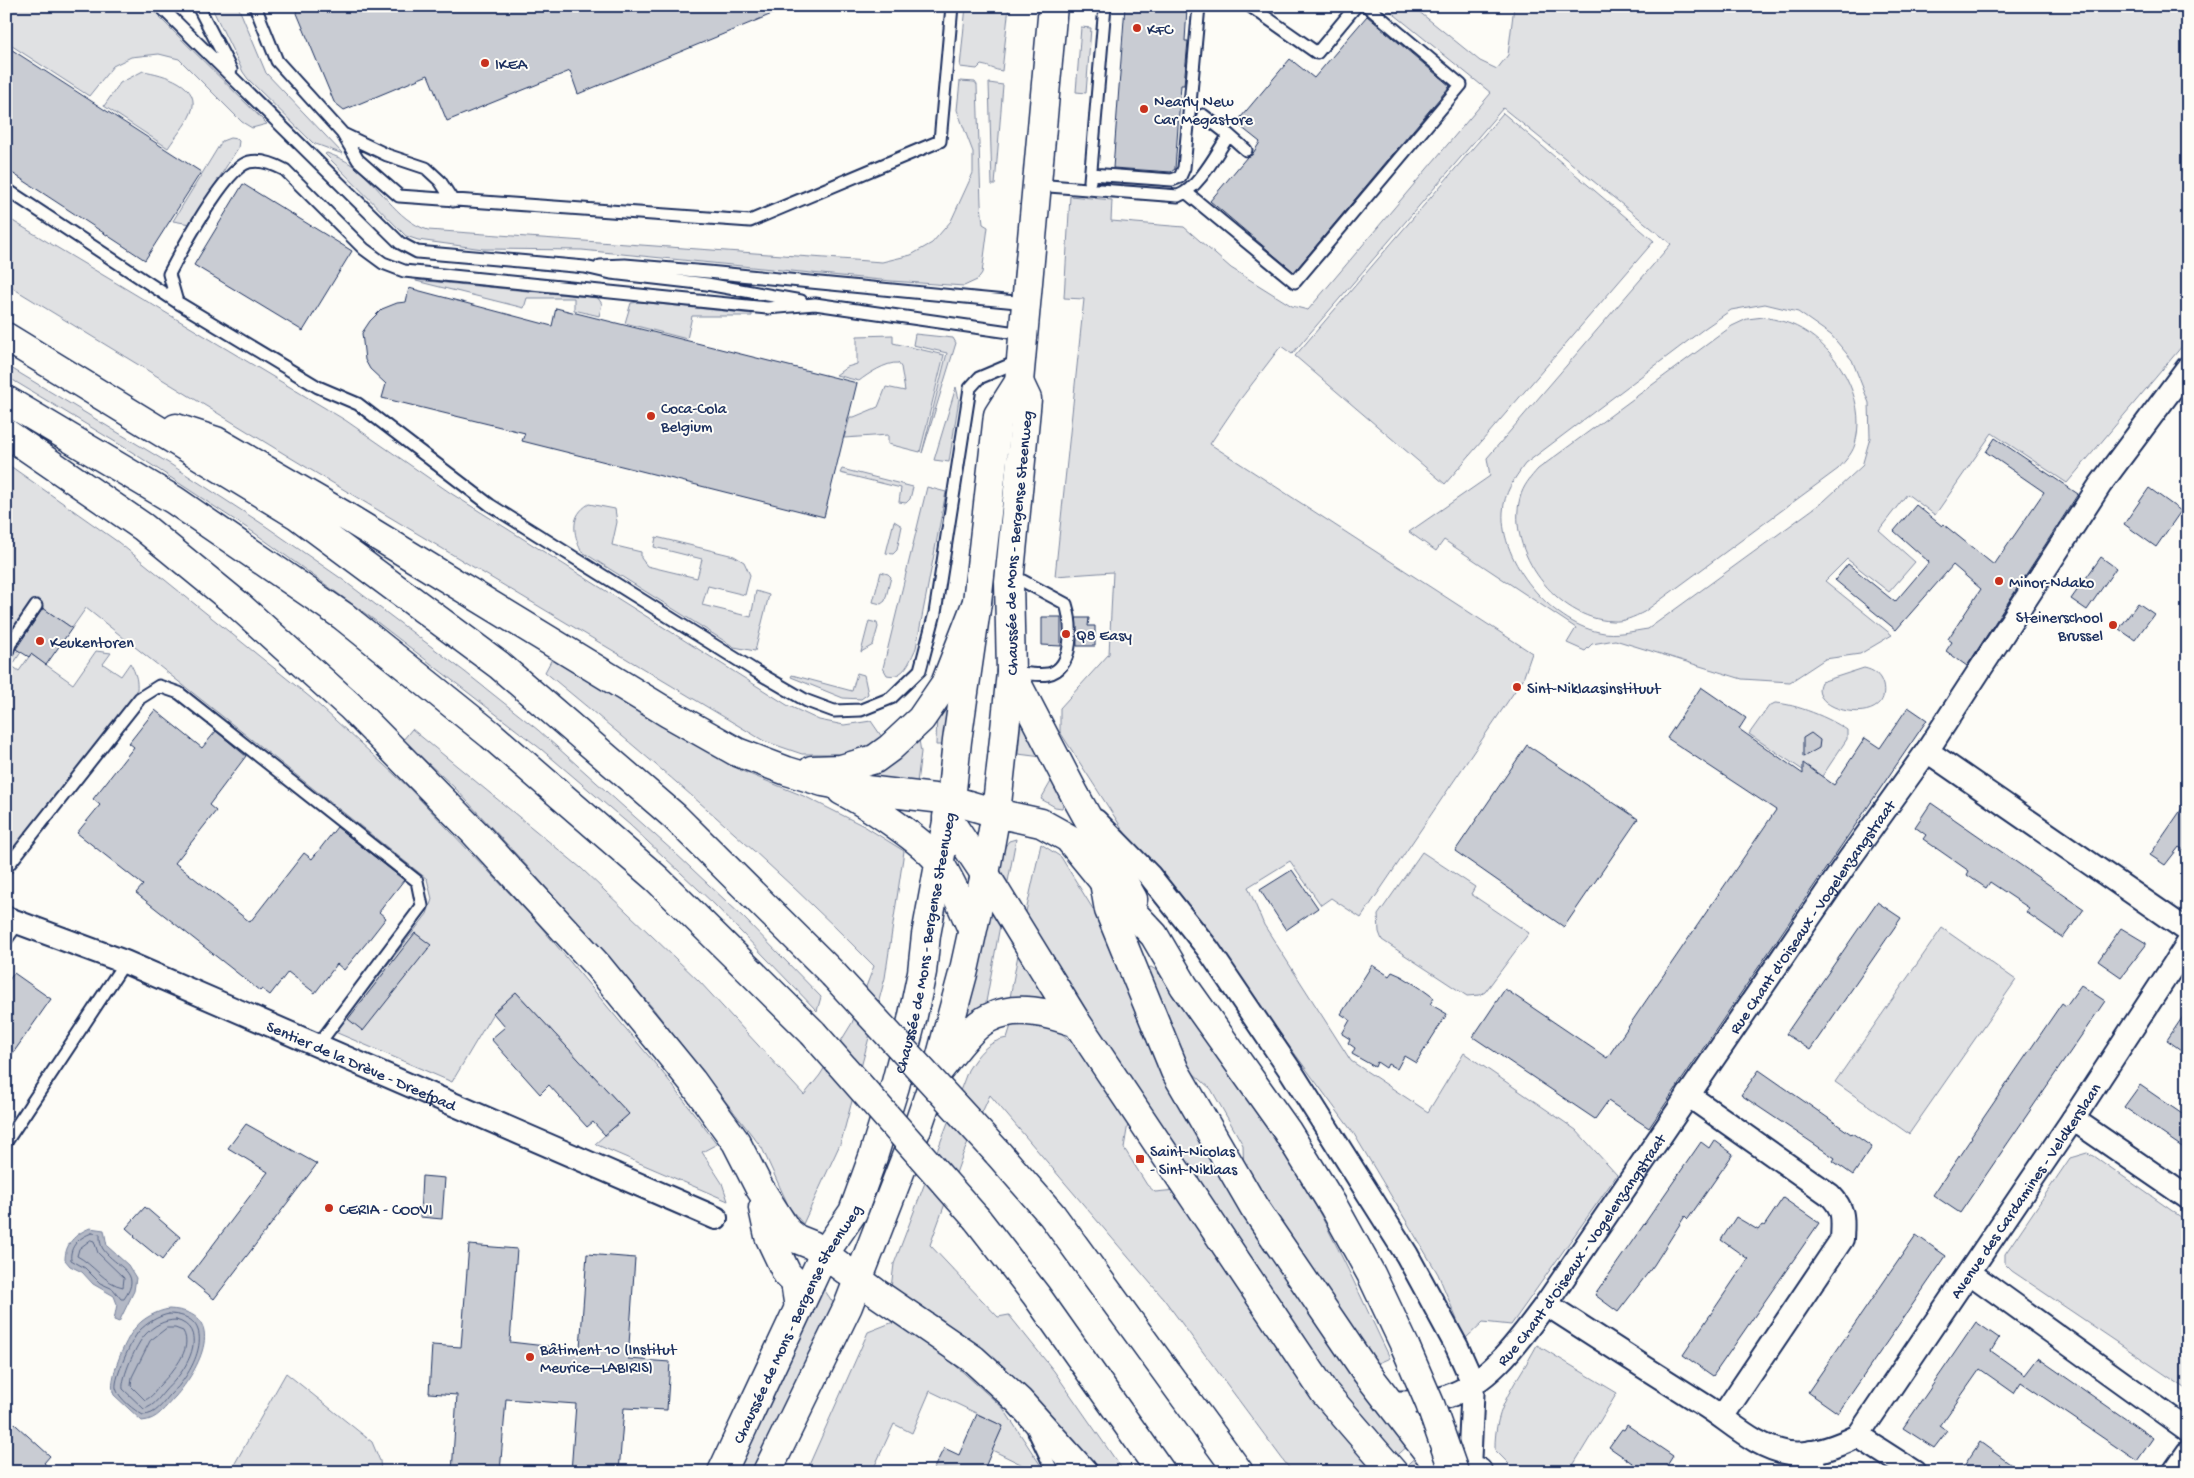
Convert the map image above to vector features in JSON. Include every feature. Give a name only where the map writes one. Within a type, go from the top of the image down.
[{"type":"main road","name":"Chaussée de Mons - Bergense Steenweg","points":[[767,1472],[848,1306],[918,1126],[936,1074],[964,970],[985,874],[996,813],[1011,672],[1010,574],[1027,399],[1020,371],[1053,6]]},
{"type":"main road","points":[[6,337],[297,515],[499,665],[674,816],[833,974],[997,1152],[1052,1215],[1238,1472]]},
{"type":"main road","name":"Chaussée de Mons - Bergense Steenweg","points":[[722,1472],[824,1254],[853,1212],[873,1157],[895,1086],[916,1001],[949,808],[977,602],[998,414],[1020,371]]},
{"type":"main road","points":[[6,400],[174,500],[344,616],[491,734],[657,878],[813,1032],[977,1220],[1054,1319],[1161,1472]]},
{"type":"main road","points":[[132,413],[216,441],[345,516],[668,713],[737,752],[823,782],[949,808],[996,813],[1041,823],[1068,838],[1104,882],[1154,935]]},
{"type":"main road","points":[[6,433],[143,527],[237,604],[350,706],[474,832],[598,966],[692,1081],[736,1142],[758,1187],[787,1231],[824,1254],[875,1292],[973,1359],[1019,1401],[1083,1472]]},
{"type":"main road","points":[[787,771],[841,770],[875,759],[903,738],[927,712],[944,684],[977,602]]},
{"type":"main road","points":[[1011,672],[1076,797],[1184,986],[1287,1131],[1320,1184],[1371,1274],[1406,1346],[1458,1471]]},
{"type":"main road","points":[[823,782],[856,798],[913,838],[940,862],[972,929]]},
{"type":"main road","points":[[949,808],[985,874],[1077,1023],[1324,1392],[1393,1472]]},
{"type":"main road","points":[[1104,882],[1109,910],[1175,1070],[1254,1206],[1389,1403],[1458,1471]]},
{"type":"main road","points":[[936,1074],[968,1036],[988,1018],[1015,1011],[1032,1011],[1077,1023]]},
{"type":"main road","points":[[758,1187],[769,1236],[787,1274],[794,1282],[799,1308]]},
{"type":"main road","points":[[1181,1392],[1220,1472]]},
{"type":"street","name":"Rue Chant d'Oiseaux - Vogelenzangstraat","points":[[1389,1403],[1422,1402],[1444,1398],[1473,1384],[1505,1358],[1546,1304],[1848,861],[1927,751],[2100,485],[2188,366]]},
{"type":"street","points":[[1927,751],[2188,930]]},
{"type":"street","points":[[1076,797],[1150,876],[1196,934],[1292,1072],[1407,1255],[1457,1347],[1473,1384],[1458,1471]]},
{"type":"street","name":"Sentier de la Drève - Dreefpad","points":[[10,927],[125,962],[716,1218]]},
{"type":"street","name":"Avenue des Cardamines - Veldkerslaan","points":[[1858,1436],[2073,1119],[2188,943]]},
{"type":"street","points":[[1688,1095],[1830,1195],[1840,1204],[1843,1215],[1842,1239],[1722,1417]]},
{"type":"street","points":[[2073,1119],[2188,1198]]},
{"type":"street","points":[[1970,1272],[2188,1430]]},
{"type":"street","points":[[1546,1304],[1722,1417],[1761,1445],[1813,1462],[1858,1436],[1914,1472]]},
{"type":"street","points":[[2174,1472],[2188,1452]]},
{"type":"lane","points":[[160,6],[400,243],[417,252],[585,267],[611,273],[707,284],[815,304],[1023,334]]},
{"type":"lane","points":[[198,6],[237,80]]},
{"type":"lane","points":[[255,6],[277,61],[342,133],[358,160],[399,196],[750,221],[940,140],[952,6]]},
{"type":"lane","points":[[1090,189],[1105,6]]},
{"type":"lane","points":[[1091,174],[1172,180],[1180,177],[1184,168],[1199,6]]},
{"type":"lane","points":[[1250,6],[1317,53],[1356,6]]},
{"type":"lane","points":[[1187,193],[1295,282],[1461,85],[1367,6]]},
{"type":"lane","points":[[1203,115],[1246,150]]},
{"type":"lane","points":[[342,133],[387,155],[426,168],[440,182],[453,201]]},
{"type":"lane","points":[[1036,185],[1178,196],[1187,193],[1196,184],[1229,135]]},
{"type":"lane","points":[[177,302],[169,274],[192,230],[232,174],[247,162],[262,161],[286,170],[364,249],[383,263],[404,272],[767,308],[815,304]]},
{"type":"lane","points":[[6,189],[177,302],[318,387],[358,404],[490,505],[757,672],[807,701],[834,712],[861,710],[890,698],[920,670],[935,613],[970,388],[979,378],[1020,371]]},
{"type":"lane","points":[[585,267],[643,266],[1027,303]]},
{"type":"lane","points":[[1010,574],[1066,604],[1070,617],[1070,648],[1060,666],[1050,674],[1011,672]]},
{"type":"lane","points":[[6,655],[10,644],[36,606]]},
{"type":"lane","points":[[6,868],[140,698],[159,686],[179,693],[417,881],[422,906],[318,1045]]},
{"type":"lane","points":[[6,1142],[125,962]]},
{"type":"lane","points":[[1019,1401],[1053,1472]]},
{"type":"shaded area","points":[[6,6],[148,6],[267,124],[252,128],[242,122],[179,59],[159,54],[131,57],[113,66],[89,96],[6,42]]},
{"type":"shaded area","points":[[211,6],[238,6],[266,73],[343,154],[313,143],[248,79]]},
{"type":"shaded area","points":[[966,6],[1009,6],[1002,71],[981,65],[977,69],[960,67]]},
{"type":"shaded area","points":[[1384,6],[1412,6],[1480,61],[1497,69],[1508,55],[1514,6],[1571,6],[1571,12],[1577,6],[2188,6],[2188,339],[2067,483],[1992,433],[1935,515],[1907,494],[1879,530],[1915,562],[1889,592],[1847,559],[1825,581],[1892,635],[1860,654],[1825,659],[1790,682],[1742,679],[1615,640],[1592,644],[1585,651],[1567,643],[1576,628],[1444,540],[1436,551],[1409,532],[1490,476],[1487,458],[1671,244],[1503,108],[1292,354],[1281,346],[1239,401],[1210,444],[1532,653],[1523,679],[1361,918],[1331,898],[1321,905],[1290,861],[1248,887],[1264,925],[1351,1061],[1428,1112],[1464,1053],[1576,1130],[1617,1175],[1511,1325],[1483,1322],[1465,1339],[1438,1274],[1354,1134],[1208,936],[1125,833],[1060,732],[1060,708],[1109,654],[1113,572],[1055,576],[1084,299],[1064,298],[1070,196],[1112,200],[1111,221],[1184,227],[1231,268],[1292,306],[1308,310],[1491,93]],"holes":[[[1765,304],[1798,312],[1831,335],[1852,360],[1869,403],[1870,438],[1862,466],[1824,501],[1648,629],[1618,633],[1599,632],[1581,626],[1563,616],[1547,603],[1519,569],[1504,531],[1503,512],[1505,499],[1513,481],[1525,464],[1731,310]]]},
{"type":"shaded area","points":[[1081,27],[1091,28],[1086,93],[1076,92]]},
{"type":"shaded area","points":[[143,71],[170,78],[186,88],[191,95],[193,103],[191,113],[168,148],[104,106],[120,83]]},
{"type":"shaded area","points":[[960,81],[975,82],[977,85],[981,204],[983,224],[988,227],[982,273],[977,280],[964,286],[891,281],[582,250],[483,249],[418,240],[406,236],[325,154],[333,155],[352,165],[406,218],[428,230],[882,262],[911,255],[932,243],[951,221],[973,173],[973,152],[957,110]]},
{"type":"shaded area","points":[[989,83],[1003,85],[995,185],[992,185]]},
{"type":"shaded area","points":[[1503,113],[1654,241],[1445,484],[1295,356]]},
{"type":"shaded area","points":[[230,138],[239,141],[238,148],[190,224],[173,221],[222,141]]},
{"type":"shaded area","points":[[6,217],[345,420],[452,494],[787,705],[819,720],[844,725],[871,721],[884,740],[841,754],[802,754],[764,741],[291,458],[6,284]]},
{"type":"shaded area","points":[[416,280],[598,298],[602,304],[599,316],[574,310],[574,298],[527,298],[524,308]]},
{"type":"shaded area","points":[[639,302],[752,314],[752,316],[692,316],[687,339],[625,323],[631,303]]},
{"type":"shaded area","points":[[1764,317],[1792,325],[1814,338],[1837,362],[1846,376],[1857,408],[1858,424],[1855,444],[1849,456],[1838,469],[1644,612],[1625,620],[1612,621],[1592,617],[1572,608],[1555,595],[1540,579],[1528,560],[1521,539],[1518,518],[1520,498],[1527,482],[1538,469],[1732,326],[1747,319]]},
{"type":"shaded area","points":[[915,334],[953,338],[956,343],[922,453],[947,353],[913,345]]},
{"type":"shaded area","points":[[893,335],[893,343],[944,355],[920,452],[888,444],[888,435],[844,438],[850,417],[878,407],[886,387],[905,391],[901,367],[898,363],[883,366],[859,381],[836,375],[847,367],[857,364],[857,336]]},
{"type":"shaded area","points":[[6,365],[170,464],[264,525],[339,577],[538,730],[674,852],[744,918],[821,997],[817,1011],[715,905],[630,825],[541,749],[377,622],[256,534],[132,452],[6,376]]},
{"type":"shaded area","points":[[956,387],[959,399],[949,462],[934,460]]},
{"type":"shaded area","points":[[6,463],[118,542],[311,698],[407,786],[536,921],[667,1078],[717,1144],[702,1152],[722,1183],[728,1201],[595,1144],[629,1114],[516,992],[493,1013],[452,1082],[335,1032],[427,914],[432,899],[427,879],[86,608],[72,628],[34,602],[6,642]]},
{"type":"shaded area","points":[[842,469],[913,487],[910,499],[906,503],[899,502],[901,488],[840,473]]},
{"type":"shaded area","points":[[927,487],[946,492],[916,648],[909,663],[902,672],[893,676],[887,675],[883,668]]},
{"type":"shaded area","points":[[589,504],[615,509],[617,522],[612,545],[641,552],[641,558],[647,566],[697,578],[702,559],[654,547],[656,537],[734,556],[744,562],[750,575],[745,595],[708,586],[702,605],[751,617],[756,591],[769,595],[755,651],[734,647],[581,551],[576,538],[576,519],[583,508]]},
{"type":"shaded area","points":[[894,521],[902,526],[897,550],[893,554],[886,553]]},
{"type":"shaded area","points":[[881,572],[891,577],[885,601],[881,604],[873,602]]},
{"type":"shaded area","points":[[869,621],[877,623],[878,627],[873,645],[861,652]]},
{"type":"shaded area","points":[[18,650],[21,652],[12,666],[19,671],[31,654],[73,684],[96,651],[111,653],[103,664],[121,676],[130,663],[135,674],[137,686],[136,695],[6,859],[6,667]]},
{"type":"shaded area","points":[[553,657],[742,771],[806,797],[864,826],[904,851],[885,978],[841,1142],[803,1224],[789,1207],[762,1148],[652,1007],[455,788],[403,740],[412,729],[581,868],[699,981],[804,1095],[820,1075],[852,1023],[874,966],[795,889],[713,814],[545,672]]},
{"type":"shaded area","points":[[1864,668],[1876,673],[1883,685],[1883,698],[1875,707],[1864,711],[1850,711],[1836,708],[1825,702],[1819,693],[1821,682]]},
{"type":"shaded area","points":[[857,673],[864,675],[868,694],[861,699],[843,698],[791,677],[792,675],[852,691]]},
{"type":"shaded area","points":[[948,702],[944,745],[936,745],[937,709]]},
{"type":"shaded area","points":[[1775,703],[1812,712],[1847,730],[1847,739],[1819,781],[1749,734],[1769,706]]},
{"type":"shaded area","points":[[1021,718],[1042,757],[1018,754]]},
{"type":"shaded area","points":[[918,734],[921,752],[917,783],[865,776]]},
{"type":"shaded area","points":[[1053,778],[1065,800],[1062,808],[1055,807],[1041,799]]},
{"type":"shaded area","points":[[1016,839],[1007,887],[1000,870],[1001,858],[1005,846],[1009,841]]},
{"type":"shaded area","points":[[1041,844],[1061,857],[1101,922],[1192,1128],[1222,1180],[1410,1444],[1391,1461],[1273,1306],[1025,916]]},
{"type":"shaded area","points":[[1422,852],[1475,887],[1471,894],[1529,933],[1485,992],[1480,995],[1467,996],[1382,940],[1379,932],[1378,915]]},
{"type":"shaded area","points":[[992,908],[1001,920],[984,1013],[967,1017],[963,1013],[989,911]]},
{"type":"shaded area","points":[[1942,928],[2016,980],[1909,1134],[1835,1082]]},
{"type":"shaded area","points":[[1019,949],[1055,1003],[1009,1003]]},
{"type":"shaded area","points":[[1151,967],[1156,970],[1214,1049],[1287,1157],[1327,1227],[1390,1358],[1374,1365],[1244,1175],[1243,1145],[1211,1089],[1193,1073],[1170,1037],[1143,970]]},
{"type":"shaded area","points":[[1013,1019],[1059,1031],[1079,1049],[1129,1117],[1124,1148],[1147,1185],[1155,1192],[1176,1190],[1375,1472],[1292,1472],[1163,1298],[990,1095],[963,1154],[930,1245],[998,1317],[1009,1315],[1054,1371],[1124,1472],[1090,1472],[973,1344],[943,1320],[891,1288],[894,1264],[968,1070],[984,1049],[994,1042],[1007,1038]]},
{"type":"shaded area","points":[[2087,1153],[2188,1222],[2188,1390],[2012,1271],[2005,1264],[2005,1254],[2070,1158]]},
{"type":"shaded area","points":[[821,1285],[834,1304],[754,1472],[734,1472]]},
{"type":"shaded area","points":[[896,1321],[946,1357],[1003,1408],[1045,1472],[1037,1472],[992,1450],[1003,1426],[930,1391],[912,1433],[894,1424],[872,1472],[806,1472],[868,1332]]},
{"type":"shaded area","points":[[1537,1345],[1617,1393],[1569,1472],[1517,1472],[1495,1450],[1498,1420],[1503,1407]]},
{"type":"shaded area","points":[[286,1373],[372,1442],[380,1461],[381,1472],[230,1472]]},
{"type":"shaded area","points":[[1419,1454],[1424,1468],[1420,1472],[1400,1471]]},
{"type":"water","points":[[90,1228],[104,1230],[107,1246],[128,1265],[136,1278],[134,1291],[119,1322],[114,1320],[117,1304],[114,1296],[93,1284],[82,1272],[70,1266],[65,1260],[65,1254],[72,1240]]},
{"type":"water","points":[[169,1309],[188,1313],[199,1320],[204,1331],[204,1344],[200,1358],[184,1386],[157,1416],[142,1421],[114,1395],[112,1389],[115,1371],[122,1351],[135,1328],[150,1316]]},
{"type":"building","name":"IKEA","points":[[294,6],[789,7],[578,94],[570,71],[447,121],[428,75],[344,110],[334,102]]},
{"type":"building","points":[[1125,6],[1187,8],[1185,41],[1188,41],[1184,85],[1181,85],[1175,169],[1171,172],[1113,168]]},
{"type":"building","points":[[1367,16],[1450,86],[1294,272],[1210,201],[1247,157],[1252,155],[1260,142],[1236,123],[1290,59],[1314,78]]},
{"type":"building","points":[[6,46],[201,172],[145,260],[6,169]]},
{"type":"building","points":[[243,184],[352,251],[303,331],[194,265]]},
{"type":"building","name":"Coca-Cola Belgium","points":[[409,288],[552,326],[556,308],[857,383],[824,517],[522,441],[525,433],[382,398],[386,384],[370,369],[365,360],[362,333],[370,321],[382,309],[397,303],[406,302]]},
{"type":"building","points":[[1995,438],[2078,494],[1967,666],[1946,651],[1952,642],[1948,639],[1981,589],[1953,565],[1896,630],[1835,580],[1848,564],[1895,602],[1929,562],[1894,531],[1916,505],[1994,565],[2044,492],[1986,452]]},
{"type":"building","points":[[2149,488],[2181,511],[2156,547],[2124,524]]},
{"type":"building","points":[[2101,557],[2116,568],[2087,610],[2071,599]]},
{"type":"building","points":[[2138,603],[2154,614],[2135,640],[2119,629]]},
{"type":"building","name":"Keukentoren","points":[[43,608],[72,628],[46,665],[31,654],[29,657],[16,649]]},
{"type":"building","points":[[1042,617],[1061,617],[1061,646],[1042,645]]},
{"type":"building","points":[[1076,618],[1089,618],[1088,626],[1095,626],[1095,646],[1077,646]]},
{"type":"building","points":[[1701,687],[1746,718],[1739,729],[1803,774],[1803,763],[1834,785],[1865,738],[1880,748],[1908,707],[1927,720],[1649,1128],[1608,1101],[1595,1119],[1473,1037],[1505,989],[1607,1058],[1776,810],[1667,738]]},
{"type":"building","points":[[155,710],[202,748],[216,731],[246,756],[209,805],[216,811],[175,863],[250,922],[304,853],[312,859],[337,827],[404,880],[379,912],[386,918],[368,941],[344,970],[337,964],[315,993],[288,972],[270,995],[262,989],[260,991],[136,893],[143,885],[77,833],[100,805],[93,799],[134,747],[129,743]]},
{"type":"building","points":[[1811,733],[1820,740],[1819,748],[1803,757],[1803,738]]},
{"type":"building","points":[[1527,745],[1638,819],[1564,927],[1455,851]]},
{"type":"building","points":[[2188,800],[2188,853],[2179,847],[2165,865],[2150,855]]},
{"type":"building","points":[[1931,803],[2084,909],[2063,938],[2026,912],[2029,908],[1990,882],[1986,888],[1967,875],[1969,871],[1923,839],[1926,835],[1915,827]]},
{"type":"building","points":[[1292,870],[1318,908],[1286,930],[1260,890]]},
{"type":"building","points":[[1877,902],[1901,918],[1810,1050],[1786,1034]]},
{"type":"building","points":[[2121,928],[2146,943],[2146,945],[2121,977],[2098,961]]},
{"type":"building","points":[[415,933],[431,945],[363,1031],[348,1019]]},
{"type":"building","points":[[1372,965],[1389,976],[1392,972],[1419,987],[1434,998],[1430,1004],[1447,1014],[1416,1063],[1404,1056],[1397,1069],[1388,1064],[1386,1068],[1377,1062],[1375,1067],[1352,1054],[1355,1048],[1348,1043],[1350,1039],[1342,1034],[1350,1020],[1341,1014]]},
{"type":"building","points":[[14,973],[51,999],[6,1063],[6,984]]},
{"type":"building","points":[[2081,985],[2105,1001],[1960,1213],[1933,1195],[2062,1003],[2066,1006]]},
{"type":"building","points":[[516,992],[629,1114],[605,1135],[593,1122],[587,1127],[549,1085],[540,1094],[491,1039],[505,1027],[493,1013]]},
{"type":"building","points":[[2188,1009],[2188,1055],[2167,1040]]},
{"type":"building","points":[[1759,1070],[1872,1147],[1853,1175],[1833,1161],[1835,1158],[1741,1095]]},
{"type":"building","points":[[2140,1085],[2188,1118],[2188,1139],[2182,1147],[2124,1107]]},
{"type":"building","points":[[246,1124],[317,1164],[214,1299],[188,1278],[268,1172],[228,1148]]},
{"type":"building","points":[[1714,1140],[1733,1154],[1688,1219],[1685,1216],[1654,1265],[1618,1312],[1595,1295],[1701,1142],[1709,1148]]},
{"type":"building","points":[[422,1176],[445,1178],[442,1219],[420,1217]]},
{"type":"building","points":[[1783,1198],[1819,1223],[1713,1376],[1683,1355],[1748,1259],[1721,1240],[1736,1217],[1758,1230],[1762,1225],[1764,1226]]},
{"type":"building","points":[[145,1207],[180,1237],[162,1260],[126,1228]]},
{"type":"building","points":[[1916,1235],[1946,1256],[1838,1413],[1808,1392]]},
{"type":"building","name":"Bâtiment 10 (Institut Meurice—LABIRIS)","points":[[469,1245],[517,1249],[510,1342],[545,1346],[580,1348],[587,1254],[635,1258],[628,1359],[670,1362],[667,1410],[624,1408],[619,1472],[571,1472],[576,1404],[506,1399],[500,1472],[452,1472],[457,1395],[429,1393],[432,1345],[461,1347]]},
{"type":"building","points":[[1976,1322],[1999,1338],[1991,1351],[2025,1375],[2038,1358],[2153,1438],[2137,1461],[2021,1382],[2014,1393],[1980,1369],[1940,1426],[1947,1431],[1934,1448],[1903,1428]]},
{"type":"building","points":[[977,1414],[1003,1426],[985,1467],[995,1472],[932,1472],[944,1448],[959,1455]]},
{"type":"building","points":[[6,1416],[50,1456],[44,1463],[54,1472],[6,1472]]},
{"type":"building","points":[[1627,1425],[1673,1456],[1663,1472],[1645,1472],[1609,1447]]},
{"type":"building","points":[[1980,1442],[2021,1472],[1960,1472]]},
{"type":"place","name":"KFC","points":[[1137,28]]},
{"type":"place","name":"IKEA","points":[[485,63]]},
{"type":"place","name":"Nearly New Car Megastore","points":[[1144,109]]},
{"type":"place","name":"Coca-Cola Belgium","points":[[651,416]]},
{"type":"place","name":"Minor-Ndako","points":[[1999,581]]},
{"type":"place","name":"Steinerschool Brussel","points":[[2113,625]]},
{"type":"place","name":"Q8 Easy","points":[[1066,634]]},
{"type":"place","name":"Keukentoren","points":[[40,641]]},
{"type":"place","name":"Sint-Niklaasinstituut","points":[[1517,687]]},
{"type":"place","name":"Saint-Nicolas - Sint-Niklaas","points":[[1140,1159]]},
{"type":"place","name":"CERIA - COOVI","points":[[329,1208]]},
{"type":"place","name":"Bâtiment 10 (Institut Meurice—LABIRIS)","points":[[530,1357]]}]
